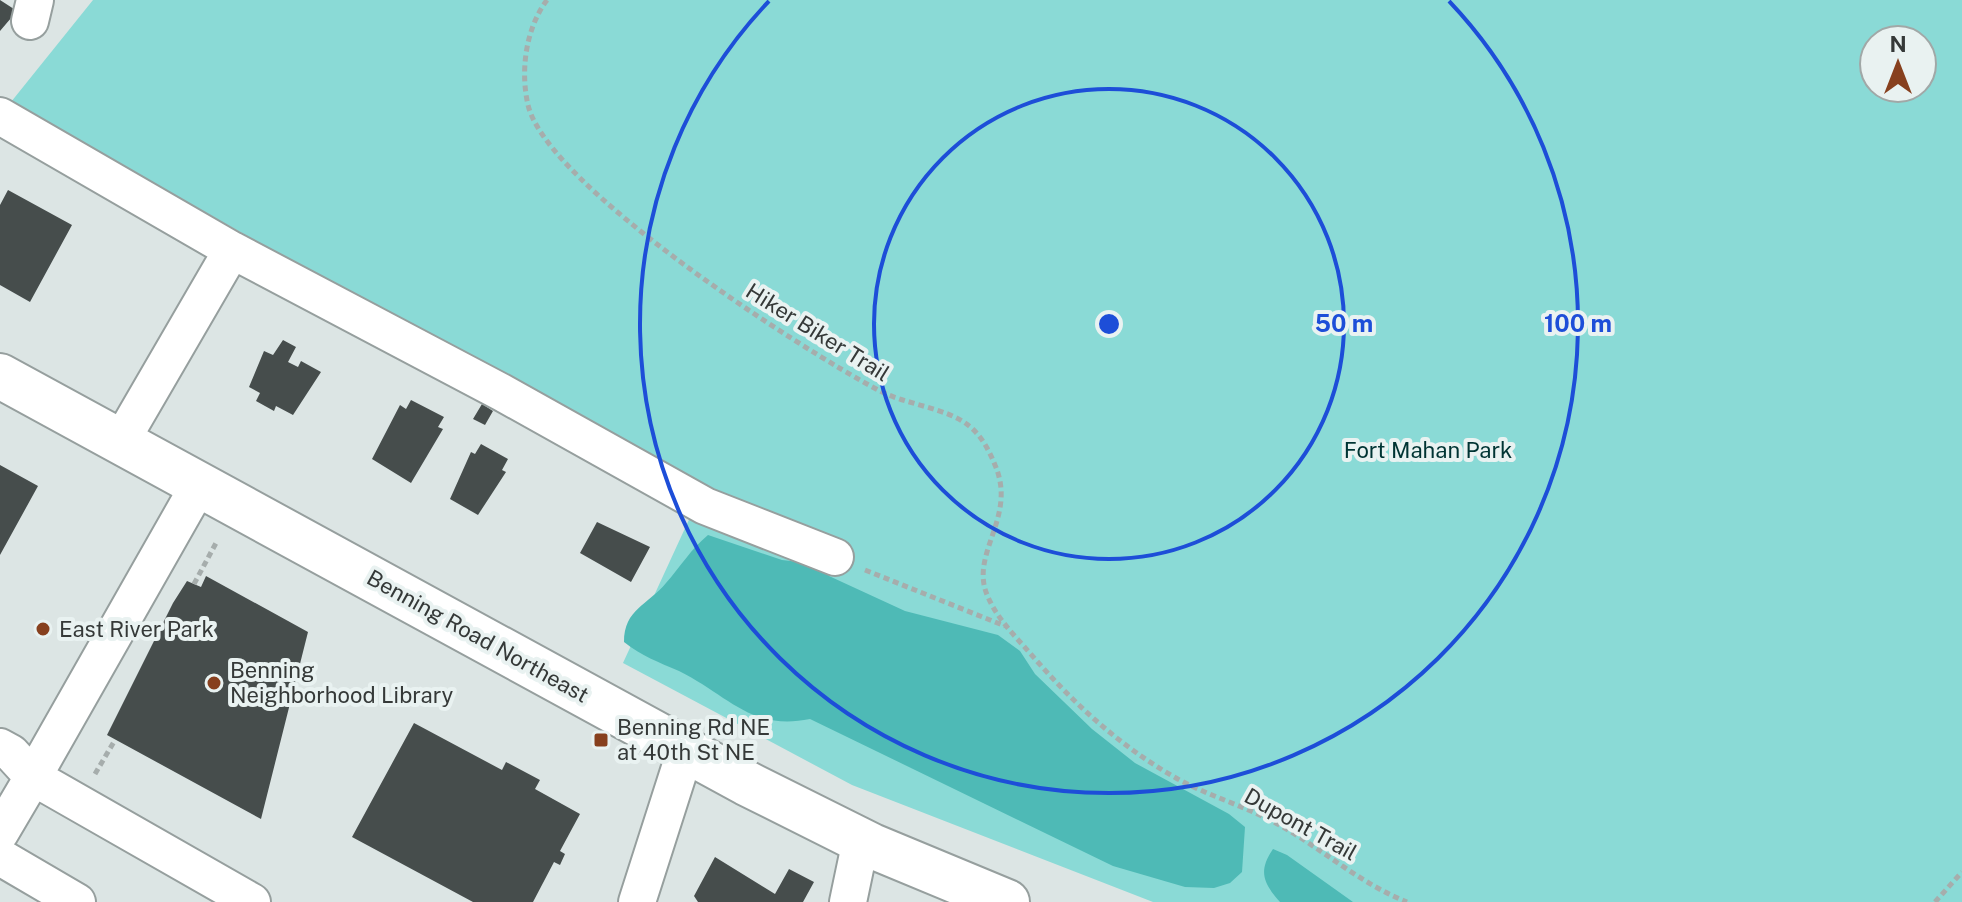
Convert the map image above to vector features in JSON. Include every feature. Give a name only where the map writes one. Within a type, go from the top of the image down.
[{"type":"main road","name":"Benning Road Northeast","points":[[0,376],[686,749],[861,840],[1007,902]]},
{"type":"street","points":[[0,116],[232,250],[514,399],[705,506],[835,557]]},
{"type":"street","points":[[121,441],[232,250]]},
{"type":"street","points":[[0,833],[199,485]]},
{"type":"street","points":[[0,747],[11,753],[33,777],[252,902]]},
{"type":"street","points":[[637,902],[686,749]]},
{"type":"street","points":[[848,902],[861,840]]},
{"type":"street","points":[[0,857],[77,902]]},
{"type":"path","name":"Hiker Biker Trail","points":[[547,0],[525,46],[528,107],[560,162],[625,221],[779,328],[880,391],[966,423],[987,447],[1004,486],[999,517],[981,573],[987,596],[1007,626],[1063,692],[1111,735],[1177,778]]},
{"type":"path","points":[[194,584],[216,543]]},
{"type":"path","points":[[835,557],[1007,626]]},
{"type":"path","name":"Dupont Trail","points":[[1177,778],[1279,825],[1407,902]]},
{"type":"path","points":[[1935,902],[1962,872]]},
{"type":"green space","name":"Fort Mahan Park","points":[[93,0],[1962,0],[1962,902],[1153,902],[852,785],[623,663],[704,487],[413,330],[11,102]]},
{"type":"shaded area","points":[[708,535],[782,560],[824,565],[829,576],[905,611],[998,635],[1020,651],[1035,674],[1092,729],[1135,763],[1229,814],[1245,827],[1242,872],[1230,883],[1214,888],[1185,887],[1113,866],[810,719],[771,720],[755,715],[624,642],[628,622],[638,608],[659,590]]},
{"type":"shaded area","points":[[1273,849],[1287,855],[1353,902],[1280,902],[1264,877],[1265,864]]},
{"type":"building","points":[[0,0],[17,11],[0,31]]},
{"type":"building","points":[[8,190],[72,225],[30,302],[0,285],[0,205]]},
{"type":"building","points":[[283,340],[296,347],[288,362],[298,367],[301,361],[321,372],[293,415],[276,406],[274,411],[256,401],[260,393],[249,387],[264,351],[273,355]]},
{"type":"building","points":[[411,400],[444,417],[438,427],[443,429],[411,483],[372,459],[400,405],[406,409]]},
{"type":"building","points":[[482,404],[493,411],[485,425],[473,419]]},
{"type":"building","points":[[481,444],[508,459],[502,470],[506,472],[478,515],[450,499],[471,452],[475,454]]},
{"type":"building","points":[[0,465],[38,486],[0,555]]},
{"type":"building","points":[[597,522],[650,547],[631,582],[580,553]]},
{"type":"building","name":"Benning Neighborhood Library","points":[[206,576],[308,632],[261,819],[107,735],[173,603],[187,581],[201,587]]},
{"type":"building","points":[[414,723],[502,770],[506,762],[540,780],[535,789],[580,814],[560,851],[565,854],[560,865],[554,862],[533,902],[473,902],[352,837]]},
{"type":"building","points":[[715,857],[775,894],[789,869],[814,882],[803,902],[698,902],[694,896]]},
{"type":"place","name":"East River Park","points":[[43,629]]},
{"type":"place","name":"Benning Neighborhood Library","points":[[214,683]]},
{"type":"place","name":"Benning Rd NE at 40th St NE","points":[[601,740]]}]
